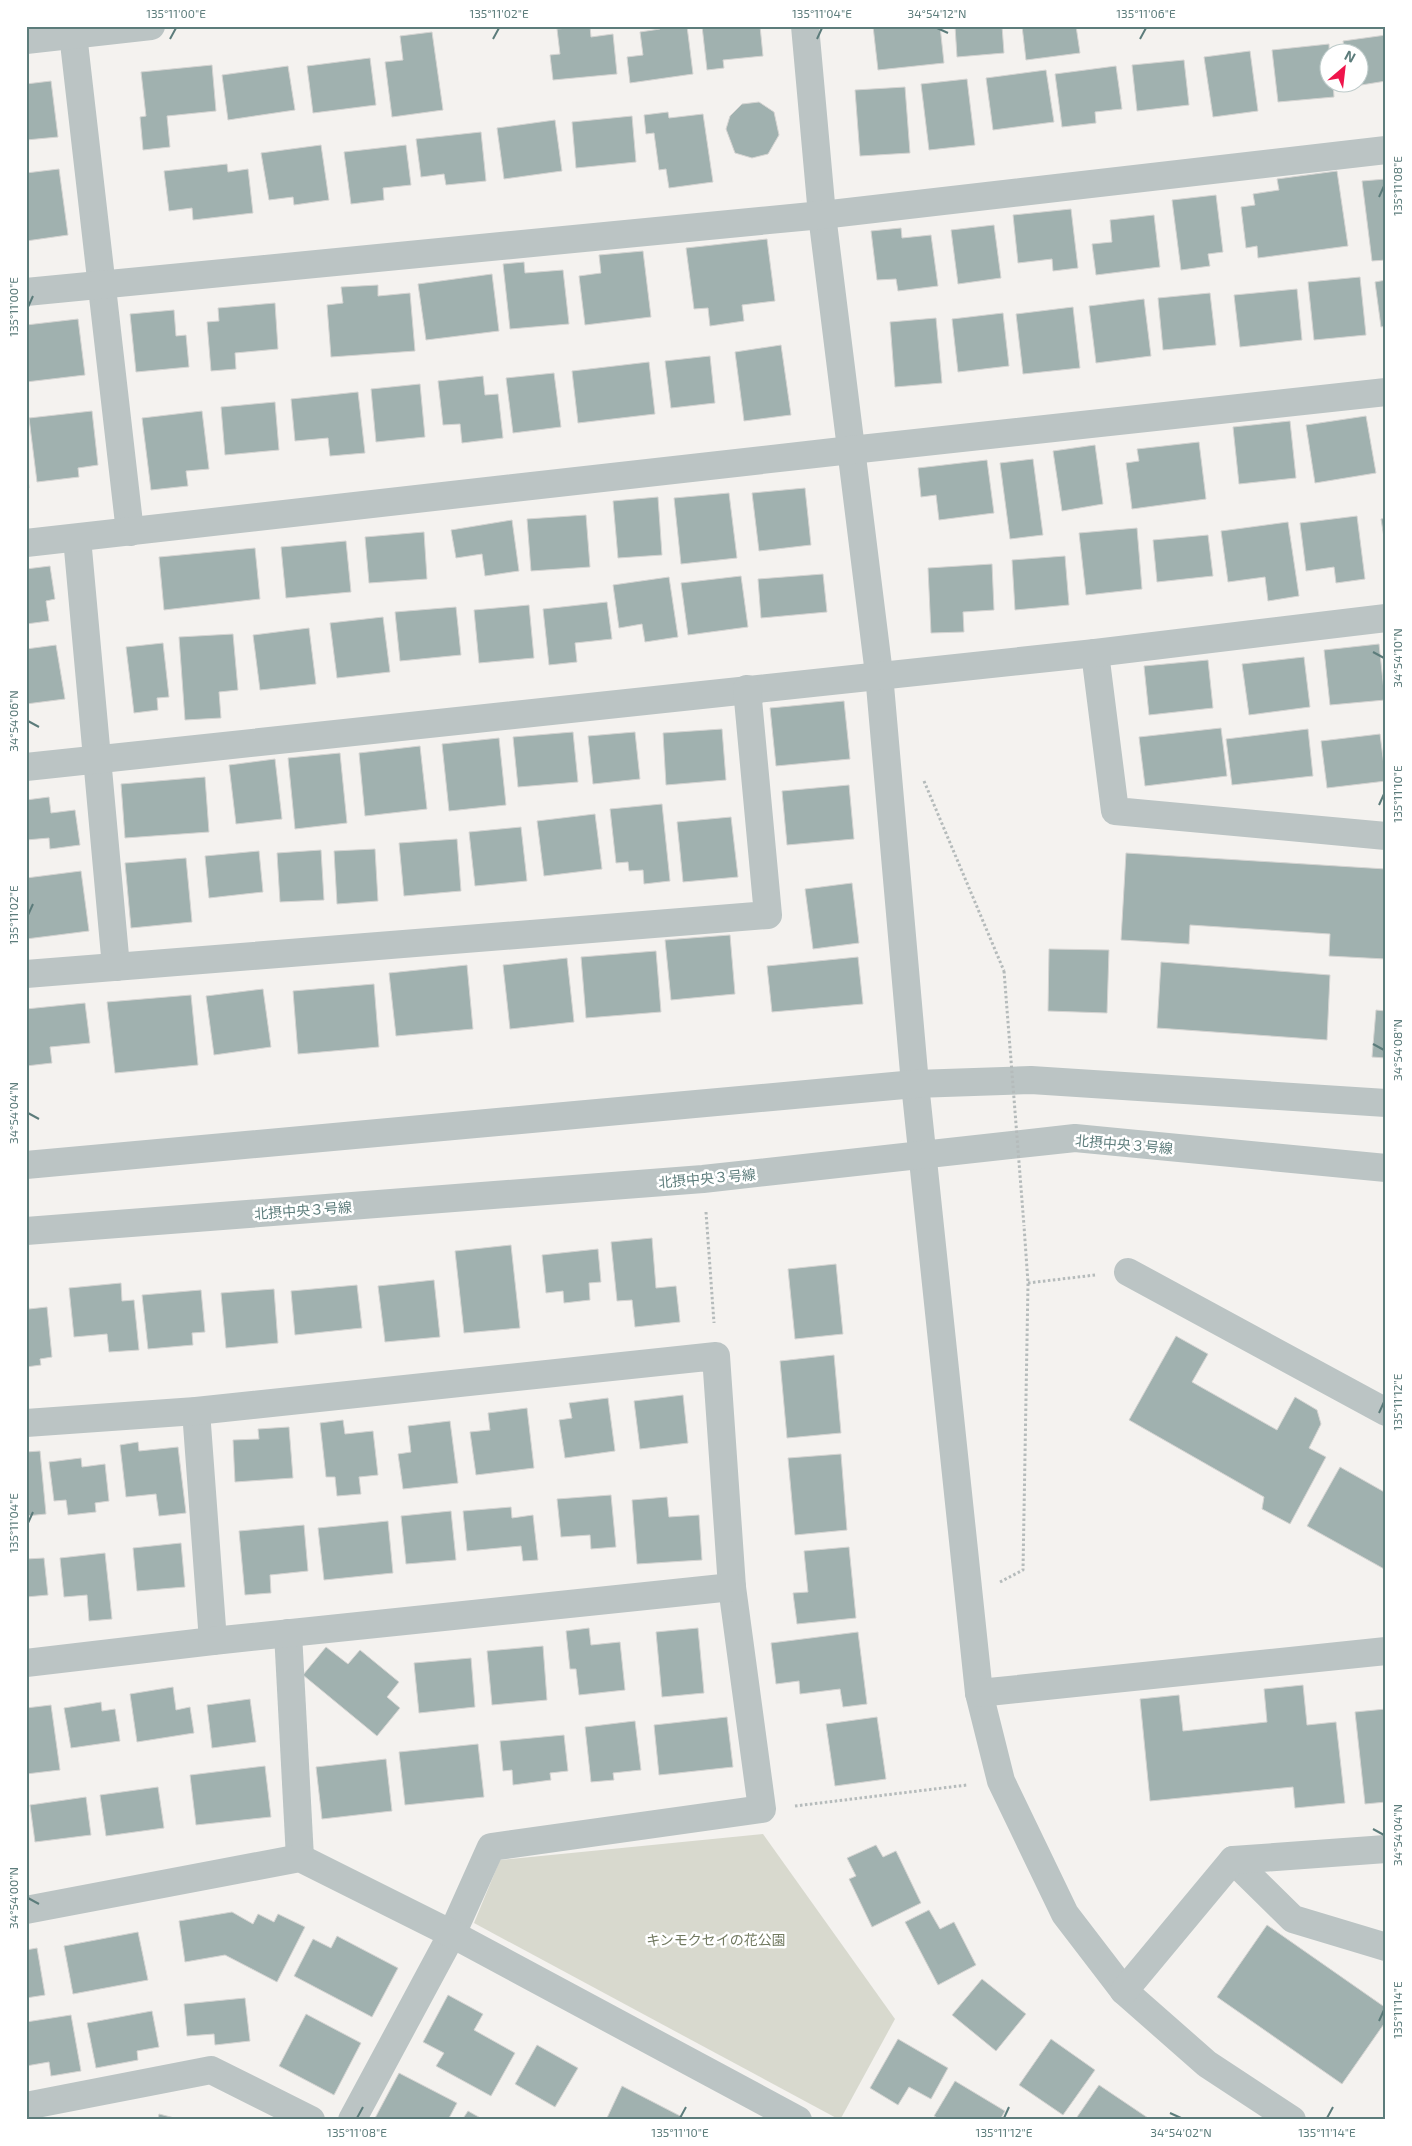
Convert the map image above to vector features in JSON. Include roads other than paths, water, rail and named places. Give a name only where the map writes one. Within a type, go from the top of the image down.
[{"type":"street","points":[[26,40],[151,26]]},
{"type":"street","points":[[805,26],[822,215],[878,674],[915,1084],[979,1693],[1002,1781],[1065,1914],[1124,1991],[1207,2064],[1292,2120]]},
{"type":"street","points":[[73,34],[100,285],[130,532]]},
{"type":"street","points":[[26,292],[822,215],[1386,150]]},
{"type":"street","points":[[26,543],[1386,392]]},
{"type":"street","points":[[77,538],[116,967]]},
{"type":"street","points":[[26,767],[96,761],[878,674],[1095,652],[1386,618]]},
{"type":"street","points":[[1095,652],[1115,811],[1386,836]]},
{"type":"street","points":[[26,974],[768,914],[747,689]]},
{"type":"street","points":[[26,1165],[915,1084],[1030,1080],[1386,1103]]},
{"type":"street","name":"北摂中央３号線","points":[[26,1231],[704,1179],[1075,1138],[1386,1168]]},
{"type":"street","points":[[1128,1272],[1386,1412]]},
{"type":"street","points":[[26,1423],[196,1410],[716,1356],[732,1587],[762,1810],[491,1847],[452,1934],[352,2120]]},
{"type":"street","points":[[196,1410],[214,1641]]},
{"type":"street","points":[[26,1663],[288,1633],[732,1587]]},
{"type":"street","points":[[288,1633],[300,1858]]},
{"type":"street","points":[[979,1693],[1386,1651]]},
{"type":"street","points":[[1124,1991],[1233,1860],[1386,1849]]},
{"type":"street","points":[[26,1910],[300,1858],[452,1934],[798,2120]]},
{"type":"street","points":[[1233,1860],[1293,1919],[1386,1946]]},
{"type":"street","points":[[26,2106],[211,2070],[311,2120]]},
{"type":"park label","name":"キンモクセイの花公園","points":[[716,1939]]}]
